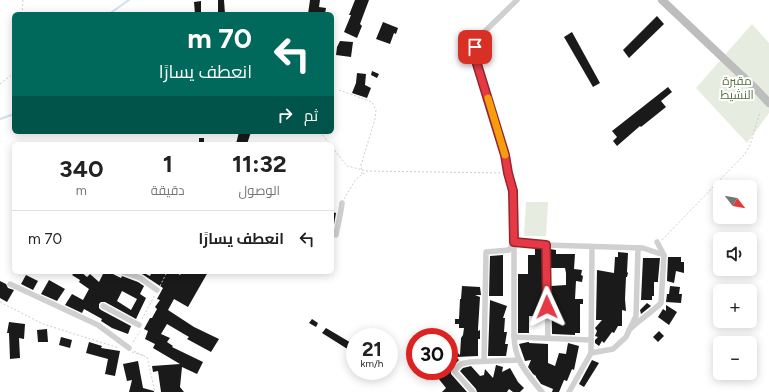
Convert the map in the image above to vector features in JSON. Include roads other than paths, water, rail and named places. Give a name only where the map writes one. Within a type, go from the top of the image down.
[{"type":"street","points":[[517,0],[478,38],[473,51],[505,155],[513,191],[514,337],[518,360],[542,392]]},
{"type":"street","points":[[662,0],[769,103]]},
{"type":"street","points":[[336,235],[341,216],[342,203]]},
{"type":"street","points":[[514,242],[546,245],[643,248],[664,255]]},
{"type":"street","points":[[484,361],[486,252],[509,250],[514,242]]},
{"type":"street","points":[[629,330],[661,303],[664,255],[657,242]]},
{"type":"street","points":[[546,245],[548,338]]},
{"type":"street","points":[[569,392],[591,353],[592,247]]},
{"type":"street","points":[[591,353],[613,349],[626,336],[636,316],[638,248]]},
{"type":"street","points":[[129,274],[140,278],[157,290]]},
{"type":"street","points":[[10,284],[98,325],[128,350]]},
{"type":"street","points":[[104,306],[139,326]]},
{"type":"street","points":[[514,337],[591,340]]},
{"type":"street","points":[[472,392],[454,371],[462,364],[484,361],[518,360]]},
{"type":"waterway","points":[[112,12],[129,0]]},
{"type":"waterway","points":[[0,119],[12,115]]},
{"type":"park label","name":"مقبرة النشيط","points":[[737,88]]}]
